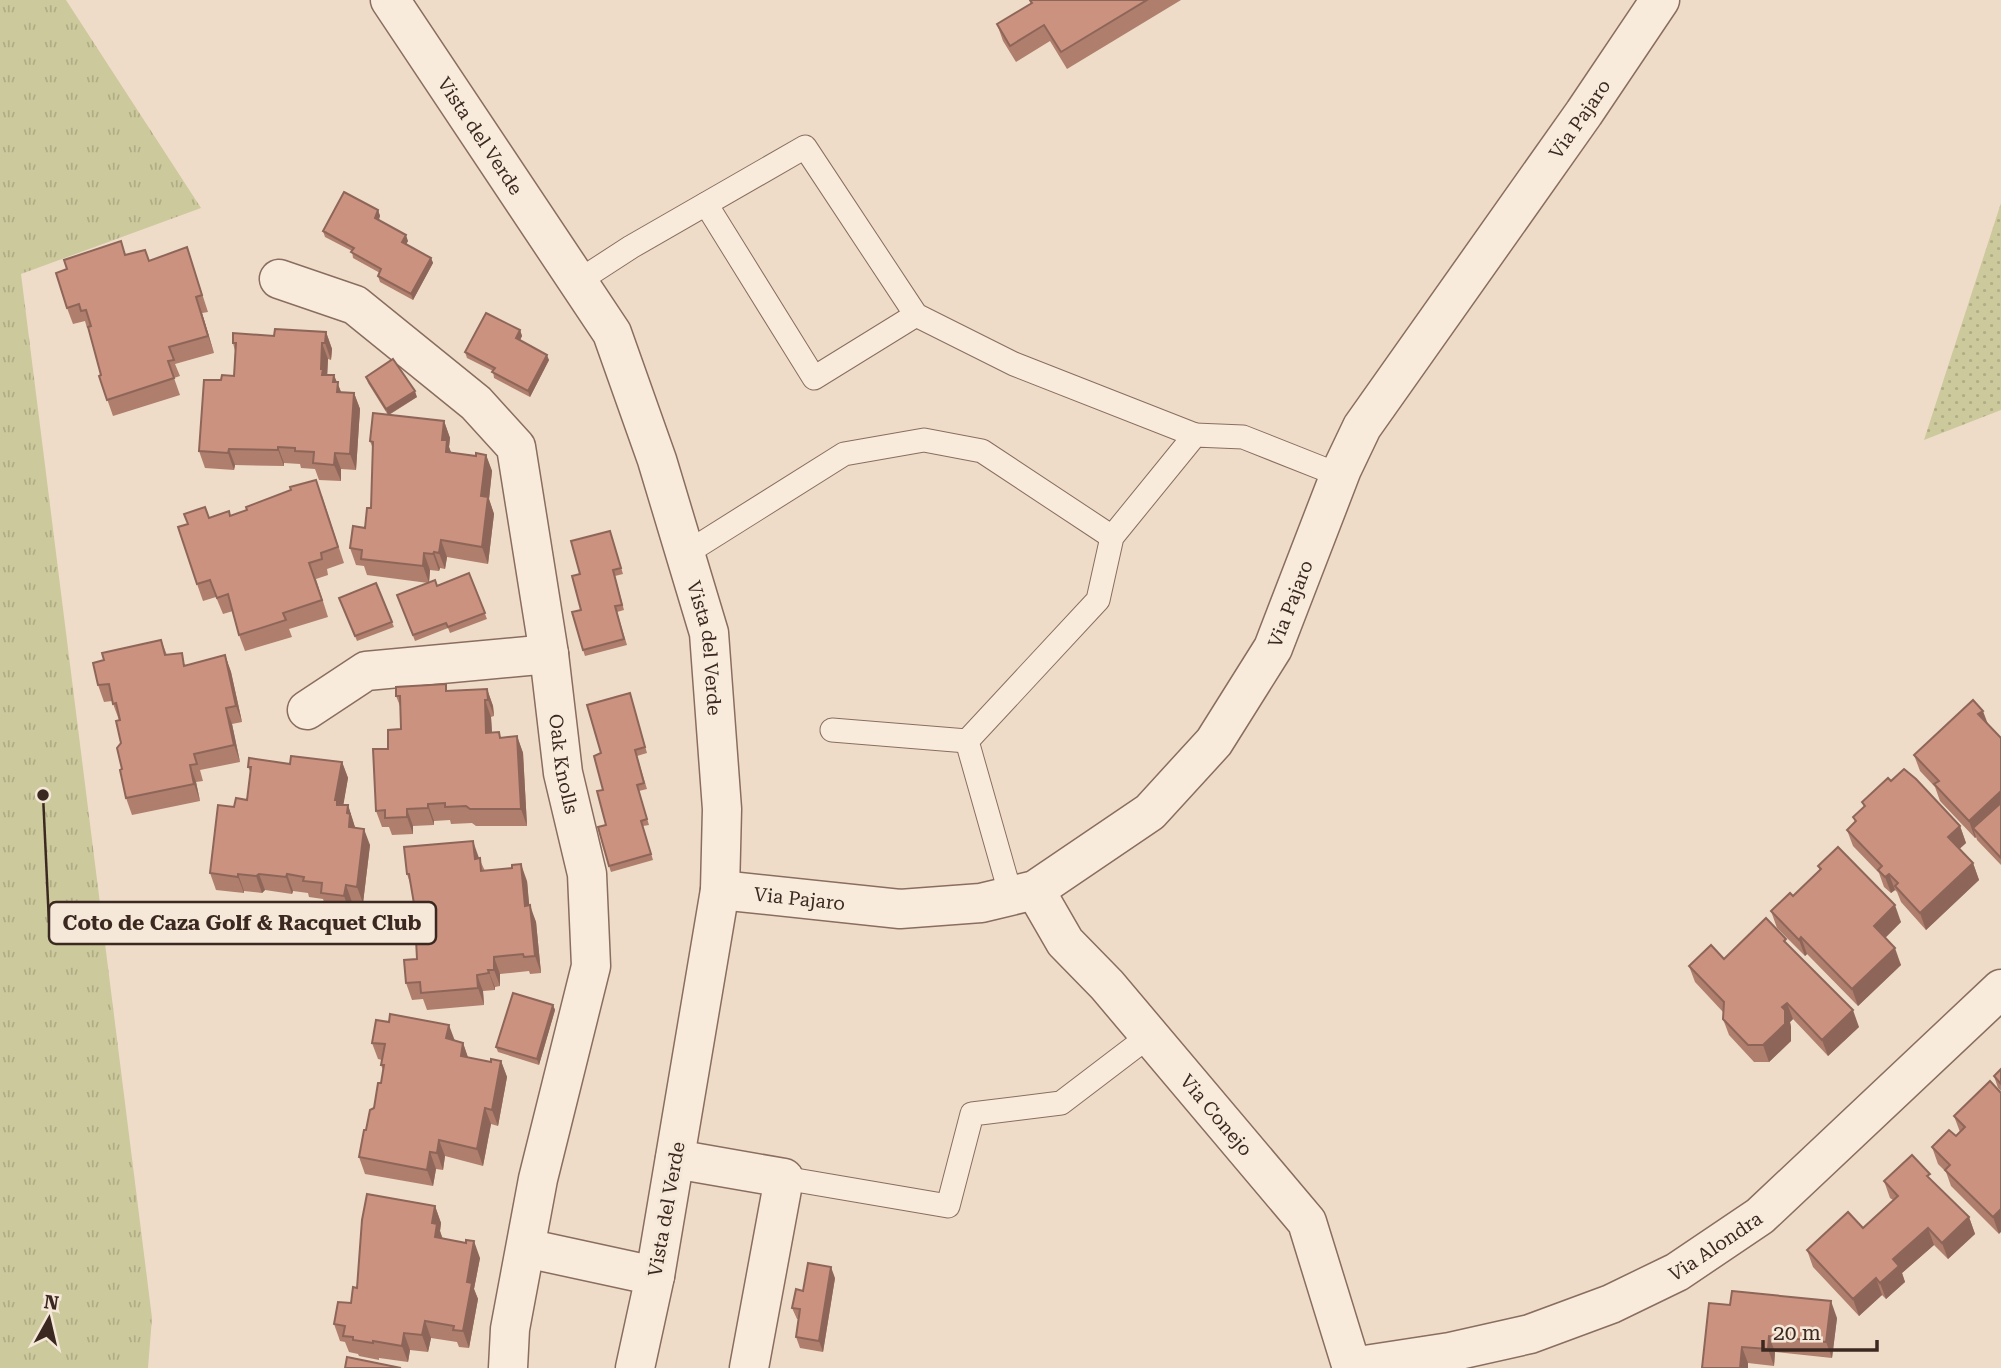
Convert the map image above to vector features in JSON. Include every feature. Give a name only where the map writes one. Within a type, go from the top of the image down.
[{"type":"street","name":"Vista del Verde","points":[[390,0],[611,333],[657,460],[709,632],[722,809],[720,890],[655,1276],[635,1368]]},
{"type":"street","name":"Via Pajaro","points":[[720,890],[900,909],[981,903],[1023,893],[1150,812],[1214,742],[1273,648],[1339,475],[1362,427],[1576,125],[1660,0]]},
{"type":"street","name":"Oak Knolls","points":[[279,279],[355,305],[476,402],[516,447],[549,654],[563,773],[587,874],[591,965],[538,1179],[510,1329],[508,1368]]},
{"type":"street","points":[[307,710],[366,671],[549,654]]},
{"type":"street","name":"Via Conejo","points":[[1023,893],[1107,985],[1307,1222],[1352,1368]]},
{"type":"street","name":"Via Alondra","points":[[1352,1368],[1450,1352],[1530,1334],[1611,1304],[1677,1272],[1760,1216],[2001,989]]},
{"type":"street","points":[[675,1159],[784,1178],[749,1368]]},
{"type":"street","points":[[526,1248],[655,1276]]},
{"type":"lane","points":[[577,282],[631,247],[806,147],[916,314],[1014,364],[1195,435],[1242,437],[1339,475]]},
{"type":"lane","points":[[706,204],[814,378],[916,314]]},
{"type":"lane","points":[[967,741],[1098,600],[1112,537],[1195,435]]},
{"type":"lane","points":[[685,554],[844,454],[924,440],[982,451],[1112,537]]},
{"type":"lane","points":[[832,730],[967,741]]},
{"type":"lane","points":[[967,741],[1023,893]]},
{"type":"lane","points":[[784,1178],[948,1206],[972,1114],[1061,1103],[1149,1036]]},
{"type":"green space","points":[[0,0],[66,0],[201,208],[21,274],[152,1318],[148,1368],[0,1368]]},
{"type":"green space","points":[[2001,203],[2001,410],[1924,440]]},
{"type":"building","points":[[1030,0],[1147,0],[1061,52],[1044,25],[1010,46],[997,24],[1032,3]]},
{"type":"building","points":[[344,192],[378,210],[375,218],[406,235],[402,242],[431,258],[411,294],[378,276],[381,269],[351,252],[354,248],[323,231]]},
{"type":"building","points":[[121,241],[125,255],[145,250],[149,261],[187,247],[202,295],[196,297],[208,336],[169,347],[174,360],[168,361],[174,378],[107,400],[99,376],[101,375],[86,310],[81,311],[79,304],[67,308],[56,273],[67,269],[64,260]]},
{"type":"building","points":[[486,313],[520,330],[516,338],[547,355],[528,391],[492,372],[495,368],[465,352]]},
{"type":"building","points":[[275,329],[326,332],[325,343],[322,343],[322,375],[334,375],[333,382],[338,382],[337,392],[354,393],[350,454],[335,453],[334,465],[313,463],[314,452],[295,451],[295,448],[229,449],[228,453],[199,451],[204,380],[221,380],[222,375],[234,376],[236,343],[233,343],[233,333],[274,336]]},
{"type":"building","points":[[393,359],[415,391],[386,409],[366,377]]},
{"type":"building","points":[[373,413],[444,421],[442,440],[447,440],[446,452],[486,455],[481,496],[488,497],[482,547],[441,540],[439,553],[424,553],[423,566],[361,559],[362,550],[350,548],[353,526],[365,528],[367,508],[371,508],[373,442],[370,441]]},
{"type":"building","points":[[316,480],[338,547],[321,553],[322,559],[309,563],[322,600],[283,613],[286,620],[239,635],[228,594],[217,598],[210,580],[197,584],[178,527],[188,524],[184,514],[205,507],[209,518],[229,511],[230,516],[291,490],[290,487]]},
{"type":"building","points":[[610,531],[621,568],[613,570],[622,605],[615,606],[624,639],[583,650],[572,612],[581,610],[572,576],[580,574],[571,541]]},
{"type":"building","points":[[469,573],[485,613],[448,627],[446,623],[413,635],[397,595],[435,580],[437,586]]},
{"type":"building","points":[[376,583],[392,622],[355,636],[339,598]]},
{"type":"building","points":[[161,640],[165,655],[182,653],[184,666],[225,655],[236,706],[226,708],[234,745],[194,754],[197,764],[190,765],[194,784],[126,798],[117,748],[121,743],[116,721],[120,720],[116,703],[113,704],[109,684],[98,685],[93,663],[104,660],[102,653]]},
{"type":"building","points":[[446,684],[446,691],[487,689],[486,733],[499,732],[500,738],[517,736],[521,809],[470,809],[466,806],[445,807],[445,803],[428,804],[428,808],[407,809],[407,817],[385,818],[385,810],[376,811],[373,749],[388,749],[388,730],[401,729],[400,696],[396,696],[396,687]]},
{"type":"building","points":[[630,693],[645,747],[635,750],[644,783],[637,785],[647,819],[641,821],[651,854],[609,866],[598,827],[606,825],[597,791],[603,790],[594,756],[601,753],[587,705]]},
{"type":"building","points":[[1973,700],[1983,711],[1978,714],[2001,738],[2001,791],[1969,821],[1934,784],[1939,781],[1914,755]]},
{"type":"building","points":[[291,756],[342,762],[335,800],[337,805],[348,805],[349,827],[364,829],[357,887],[346,885],[344,896],[321,893],[322,883],[303,881],[304,877],[287,874],[286,877],[238,874],[238,877],[210,873],[218,805],[234,807],[236,798],[247,800],[251,767],[248,767],[249,758],[290,764]]},
{"type":"building","points":[[1904,769],[1960,826],[1948,837],[1973,863],[1920,913],[1895,886],[1898,883],[1889,874],[1885,877],[1878,870],[1882,866],[1847,830],[1856,821],[1853,817],[1865,806],[1862,802],[1888,778],[1891,781]]},
{"type":"building","points":[[2001,803],[2001,858],[1973,828]]},
{"type":"building","points":[[473,841],[475,859],[480,858],[481,871],[512,868],[512,865],[521,864],[525,906],[530,905],[535,956],[524,957],[523,954],[494,957],[494,970],[477,975],[478,988],[421,993],[420,982],[406,983],[404,960],[417,959],[416,939],[420,939],[404,847]]},
{"type":"building","points":[[1838,847],[1895,905],[1874,926],[1895,948],[1852,989],[1771,911],[1790,893],[1793,896],[1821,869],[1818,866]]},
{"type":"building","points":[[1766,918],[1786,939],[1784,941],[1853,1010],[1822,1040],[1787,1003],[1782,1007],[1785,1010],[1785,1024],[1763,1045],[1748,1045],[1723,1019],[1724,1002],[1689,966],[1711,945],[1724,959]]},
{"type":"building","points":[[513,993],[553,1005],[537,1059],[496,1047]]},
{"type":"building","points":[[390,1014],[449,1025],[446,1038],[463,1043],[461,1056],[491,1062],[491,1059],[501,1061],[492,1110],[485,1108],[477,1149],[439,1140],[437,1153],[430,1152],[427,1170],[359,1157],[364,1130],[370,1110],[374,1108],[384,1065],[381,1065],[385,1044],[372,1043],[376,1020],[389,1022]]},
{"type":"building","points":[[2001,1069],[2001,1084],[1994,1076]]},
{"type":"building","points":[[1990,1081],[2001,1093],[2001,1209],[1993,1217],[1945,1170],[1950,1165],[1932,1147],[1949,1130],[1956,1136],[1965,1127],[1954,1116]]},
{"type":"building","points":[[1912,1155],[1930,1174],[1927,1176],[1969,1217],[1942,1243],[1928,1228],[1893,1259],[1899,1266],[1880,1283],[1876,1278],[1853,1299],[1807,1250],[1848,1212],[1863,1228],[1898,1196],[1884,1181]]},
{"type":"building","points":[[367,1194],[435,1206],[432,1223],[437,1224],[435,1237],[466,1243],[466,1240],[474,1241],[467,1282],[472,1283],[463,1331],[453,1330],[454,1326],[425,1321],[422,1335],[404,1333],[402,1346],[353,1340],[353,1337],[343,1336],[345,1326],[334,1324],[338,1302],[351,1303],[353,1287],[357,1288],[362,1220]]},
{"type":"building","points":[[808,1263],[831,1267],[819,1341],[796,1337],[800,1309],[792,1308],[796,1289],[803,1291]]},
{"type":"building","points":[[1732,1291],[1831,1301],[1826,1342],[1769,1336],[1768,1349],[1742,1347],[1740,1368],[1702,1368],[1709,1303],[1730,1305]]},
{"type":"building","points":[[347,1357],[401,1368],[345,1368]]},
{"type":"place","name":"Coto de Caza Golf & Racquet Club","points":[[43,795]]}]
